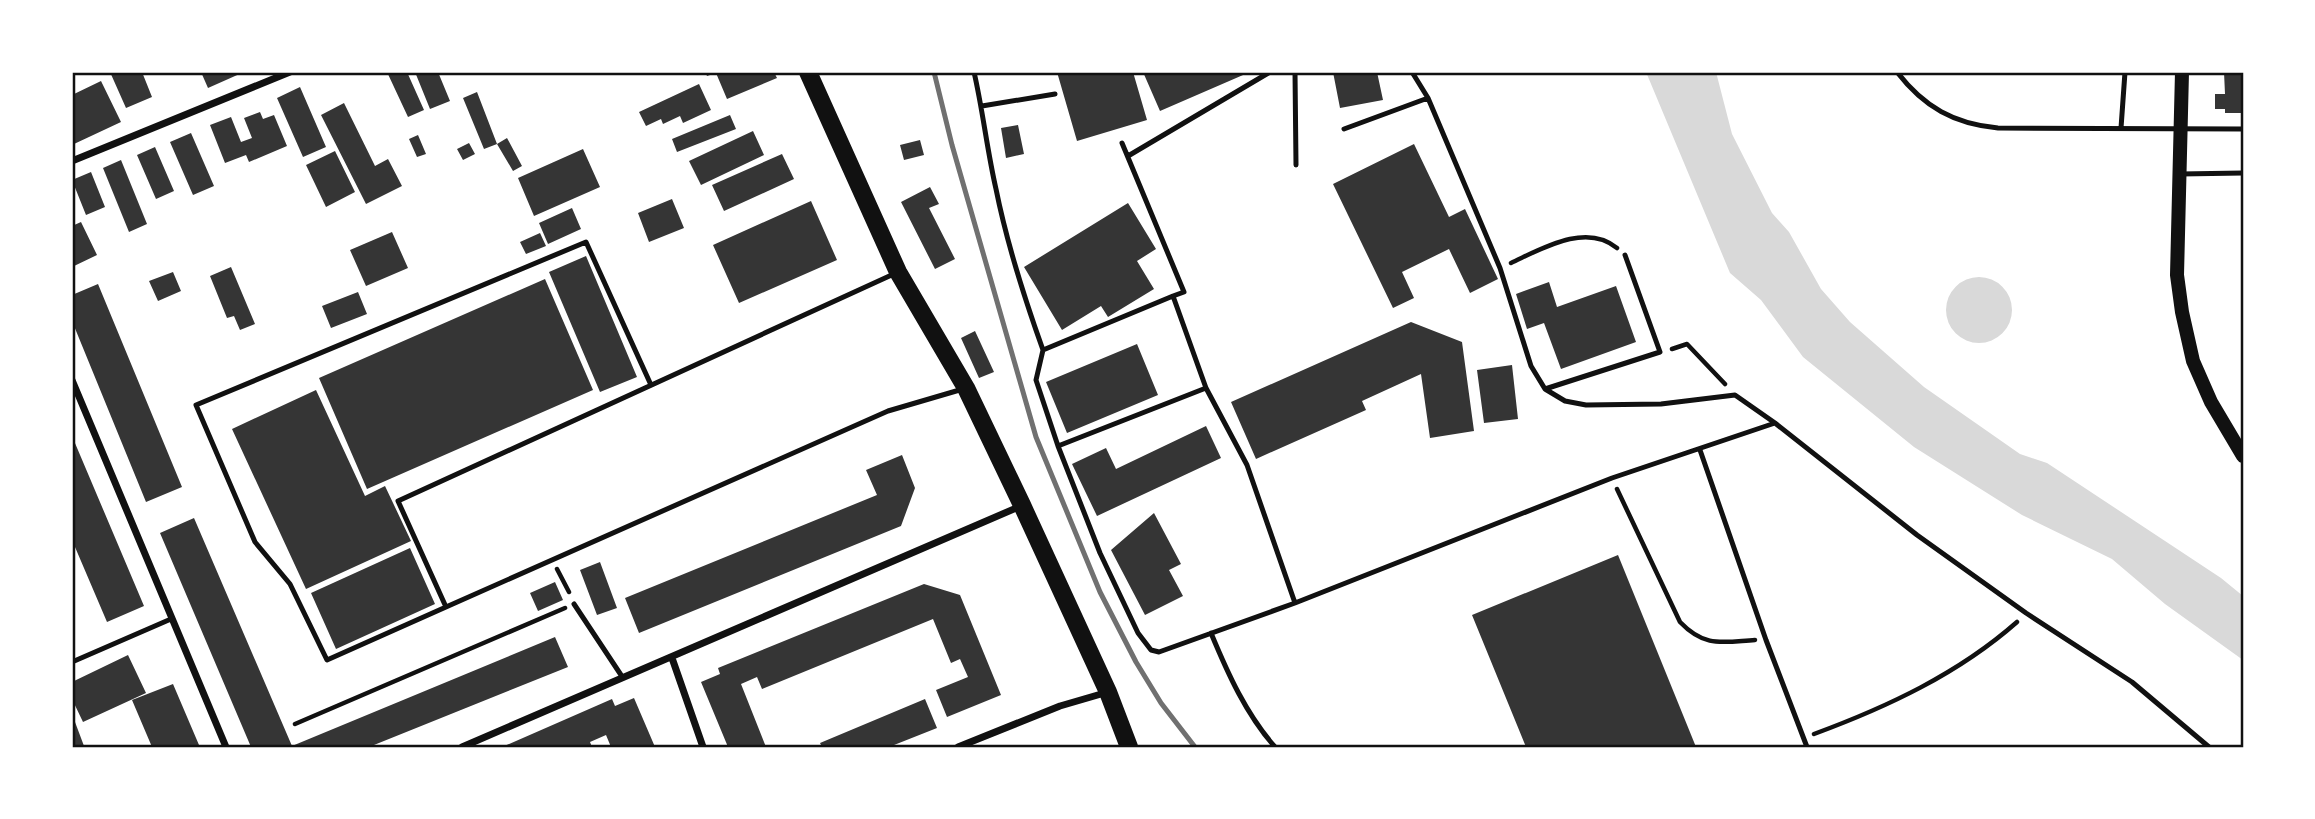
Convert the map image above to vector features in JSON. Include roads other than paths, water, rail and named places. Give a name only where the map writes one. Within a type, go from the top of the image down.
[{"type":"main road","points":[[808,72],[898,272],[965,388],[1022,505],[1108,692],[1129,747]]},
{"type":"main road","points":[[2182,72],[2177,275],[2182,312],[2193,361],[2226,430],[2243,456]]},
{"type":"street","points":[[72,161],[290,72]]},
{"type":"street","points":[[72,380],[226,747]]},
{"type":"street","points":[[462,747],[1022,505]]},
{"type":"street","points":[[672,658],[703,747]]},
{"type":"street","points":[[958,747],[1060,706],[1108,692]]},
{"type":"lane","points":[[974,72],[995,188],[1017,276],[1043,351],[1037,380],[1058,446],[1100,554],[1138,633],[1151,650],[1160,652],[1211,634],[1612,478],[1775,423]]},
{"type":"lane","points":[[1128,156],[1270,72]]},
{"type":"lane","points":[[1296,72],[1296,165]]},
{"type":"lane","points":[[1412,72],[1428,98],[1500,268],[1531,366],[1545,389],[1565,401],[1586,405],[1661,404],[1735,395],[1775,423],[1917,535],[2026,613],[2132,682],[2209,747]]},
{"type":"lane","points":[[1897,72],[1932,106],[1974,126],[2243,129]]},
{"type":"lane","points":[[2120,128],[2125,72]]},
{"type":"lane","points":[[982,106],[1055,94]]},
{"type":"lane","points":[[1344,129],[1428,98]]},
{"type":"lane","points":[[1043,351],[1184,292],[1122,143]]},
{"type":"lane","points":[[2179,174],[2243,173]]},
{"type":"lane","points":[[651,385],[586,242],[196,405],[255,542],[290,584],[327,660],[888,411],[965,388]]},
{"type":"lane","points":[[1545,389],[1660,352],[1626,255]]},
{"type":"lane","points":[[446,607],[398,501],[898,272]]},
{"type":"lane","points":[[1173,296],[1206,388],[1247,465],[1295,603]]},
{"type":"lane","points":[[1058,446],[1206,388]]},
{"type":"lane","points":[[1700,450],[1766,640],[1807,747]]},
{"type":"lane","points":[[574,604],[623,678]]},
{"type":"lane","points":[[72,662],[171,620]]},
{"type":"lane","points":[[1211,634],[1233,685],[1262,732],[1275,747]]},
{"type":"railway","points":[[934,72],[952,145],[1036,437],[1100,592],[1136,662],[1161,703],[1195,747]]}]
